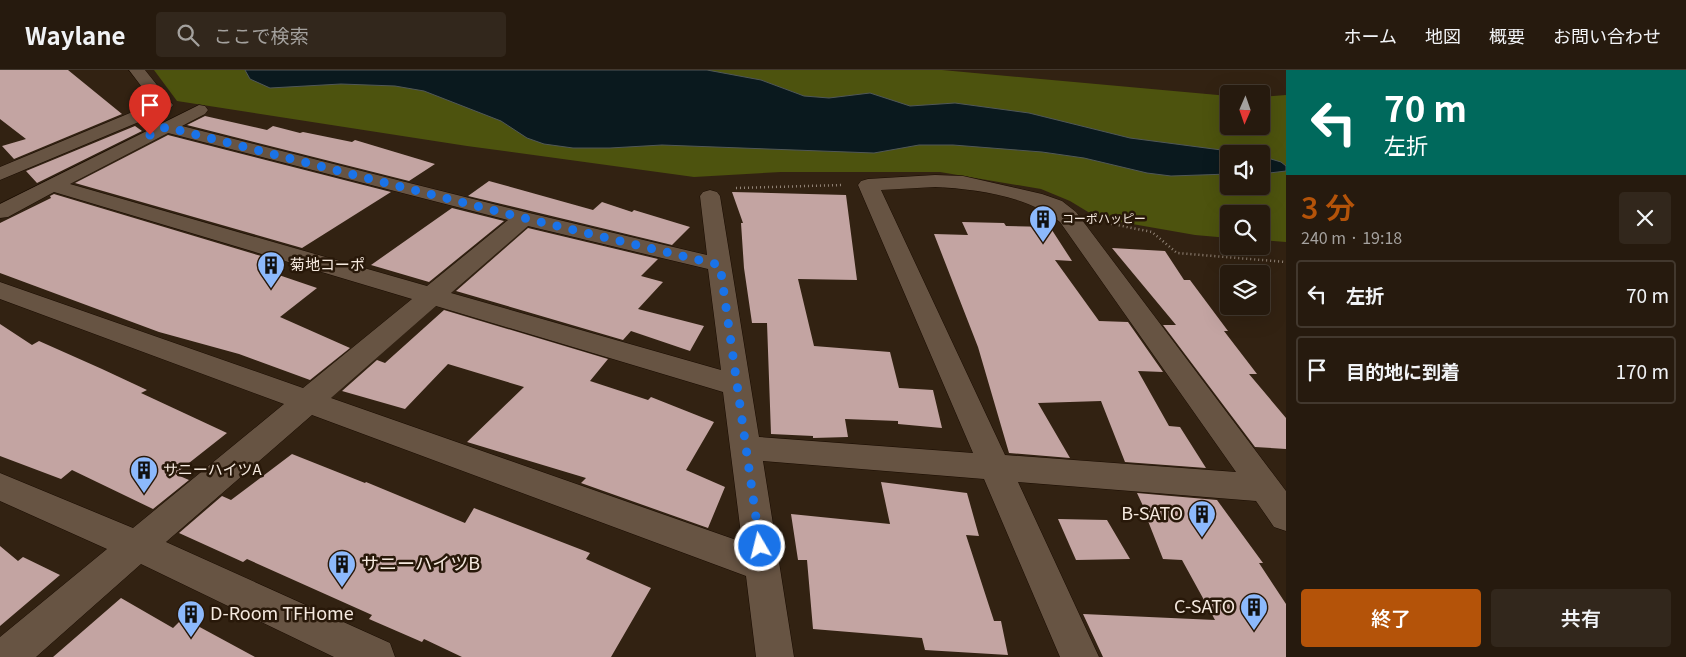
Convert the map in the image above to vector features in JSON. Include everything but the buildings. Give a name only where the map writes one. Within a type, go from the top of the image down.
[{"type":"street","points":[[0,174],[164,105],[137,70]]},
{"type":"street","points":[[0,212],[199,110]]},
{"type":"street","points":[[166,127],[524,218],[720,265]]},
{"type":"street","points":[[1080,657],[868,185],[935,181],[963,182],[1035,198],[1054,206],[1068,217],[1286,517]]},
{"type":"street","points":[[51,185],[430,297],[736,384]]},
{"type":"street","points":[[710,196],[775,657]]},
{"type":"street","points":[[6,657],[524,218]]},
{"type":"street","points":[[0,290],[763,566]]},
{"type":"street","points":[[747,448],[1264,488]]},
{"type":"street","points":[[0,486],[138,546],[376,657]]},
{"type":"path","points":[[710,196],[722,189],[818,184],[868,185]]},
{"type":"path","points":[[1106,223],[1152,232],[1177,253],[1286,262]]},
{"type":"green space","points":[[154,70],[942,70],[1220,95],[1220,135],[1270,135],[1270,96],[1286,95],[1286,242],[1270,241],[1270,205],[1220,205],[1220,237],[1195,235],[1098,218],[1070,201],[1041,189],[940,172],[781,172],[694,177],[467,146],[177,101]]},
{"type":"shaded area","points":[[245,70],[707,70],[761,80],[804,96],[829,98],[870,93],[910,106],[955,103],[1029,113],[1130,138],[1220,150],[1220,174],[1171,176],[1147,173],[1084,158],[1042,152],[953,145],[919,145],[874,153],[662,145],[573,148],[544,144],[527,138],[501,121],[424,91],[395,86],[341,84],[270,88],[250,79]]},
{"type":"shaded area","points":[[1270,159],[1281,162],[1286,166],[1286,171],[1270,173]]},
{"type":"place","name":"コーポハッピー","points":[[1043,243]]},
{"type":"place","name":"菊地コーポ","points":[[271,289]]},
{"type":"place","name":"サニーハイツA","points":[[144,494]]},
{"type":"place","name":"B-SATO","points":[[1202,538]]},
{"type":"place","name":"サニーハイツB","points":[[342,588]]},
{"type":"place","name":"C-SATO","points":[[1254,631]]},
{"type":"place","name":"D-Room TFHome","points":[[191,638]]},
{"type":"route","points":[[150,135],[166,127],[524,218],[720,265],[760,546]]}]
